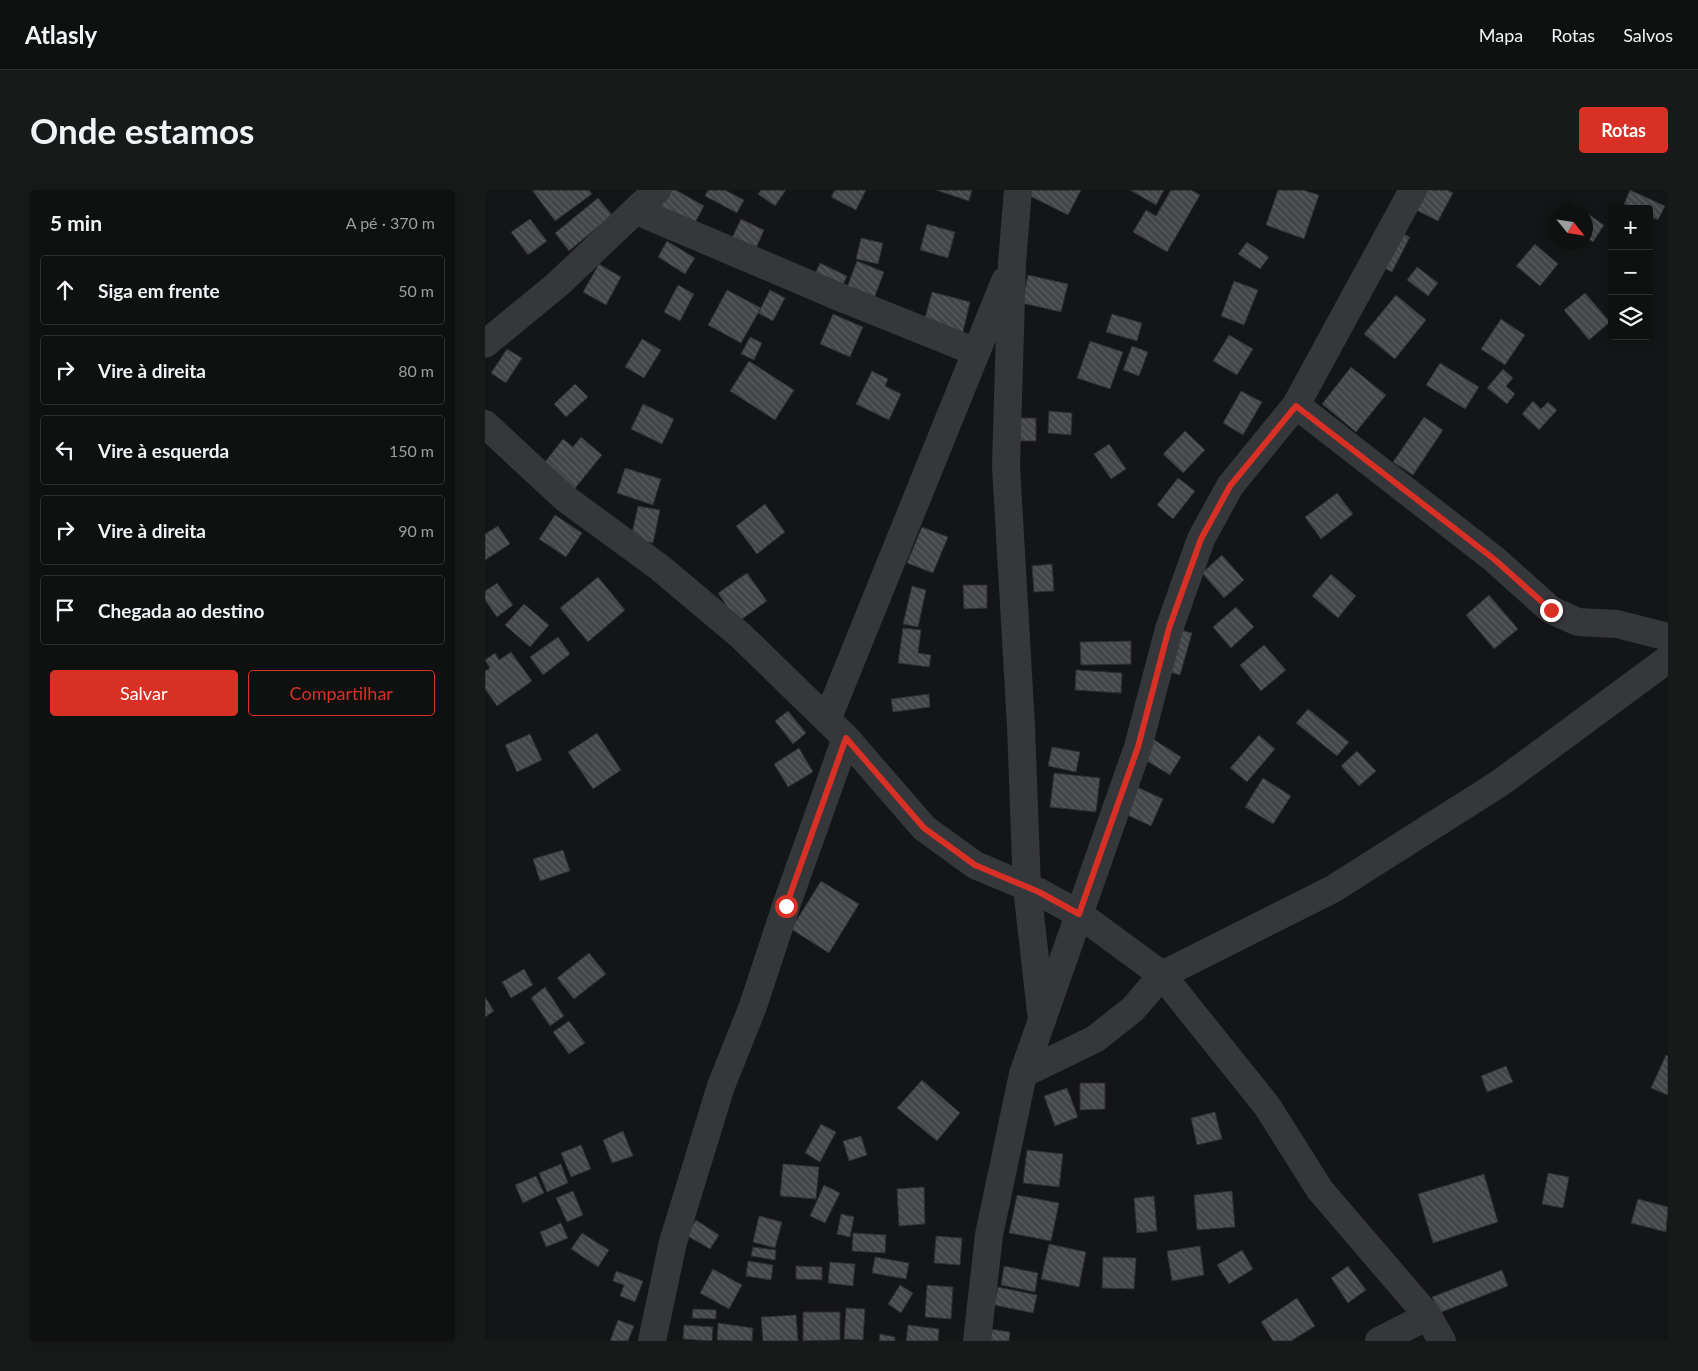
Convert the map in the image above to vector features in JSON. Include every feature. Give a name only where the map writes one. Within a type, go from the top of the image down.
[{"type":"street","points":[[485,344],[558,284],[657,190]]},
{"type":"street","points":[[1018,190],[1012,263],[1005,466],[1021,726],[1027,888],[1041,1018]]},
{"type":"street","points":[[977,1341],[989,1235],[1023,1074],[1041,1018],[1138,747],[1169,628],[1201,539],[1230,486],[1296,406],[1413,190]]},
{"type":"street","points":[[637,211],[837,296],[976,352]]},
{"type":"street","points":[[652,1341],[673,1242],[721,1086],[753,1006],[889,562],[1012,263]]},
{"type":"street","points":[[1296,406],[1494,559],[1551,610],[1578,622],[1617,624],[1668,636]]},
{"type":"street","points":[[485,424],[566,499],[659,568],[740,635],[837,729],[924,828],[975,865],[1079,914],[1162,975],[1267,1106],[1320,1190],[1428,1316],[1442,1341]]},
{"type":"street","points":[[1023,1074],[1095,1039],[1133,1010],[1162,975],[1333,889],[1500,783],[1668,659]]},
{"type":"street","points":[[1379,1341],[1428,1316]]},
{"type":"building","points":[[532,190],[589,190],[592,194],[555,221]]},
{"type":"building","points":[[670,190],[676,190],[704,206],[691,230],[658,211]]},
{"type":"building","points":[[708,190],[725,190],[744,200],[737,213],[705,196]]},
{"type":"building","points":[[761,190],[786,190],[775,206],[758,194]]},
{"type":"building","points":[[835,190],[866,190],[856,210],[831,197]]},
{"type":"building","points":[[936,190],[972,190],[969,201]]},
{"type":"building","points":[[1030,190],[1081,190],[1068,215],[1028,195]]},
{"type":"building","points":[[1130,190],[1164,190],[1156,205]]},
{"type":"building","points":[[1171,190],[1191,190],[1200,195],[1167,252],[1133,232],[1146,210],[1156,216]]},
{"type":"building","points":[[1278,190],[1303,190],[1319,195],[1304,239],[1266,225]]},
{"type":"building","points":[[1427,190],[1447,190],[1453,193],[1438,221],[1416,210]]},
{"type":"building","points":[[1630,190],[1665,206],[1658,220],[1653,218],[1653,205],[1624,204]]},
{"type":"building","points":[[598,198],[612,215],[569,251],[555,233]]},
{"type":"building","points":[[1593,217],[1604,225],[1593,242]]},
{"type":"building","points":[[530,219],[547,241],[528,255],[511,232]]},
{"type":"building","points":[[741,219],[764,230],[754,253],[730,242]]},
{"type":"building","points":[[927,224],[955,232],[948,258],[920,250]]},
{"type":"building","points":[[1395,230],[1410,237],[1392,272],[1377,264]]},
{"type":"building","points":[[861,238],[883,243],[878,264],[856,259]]},
{"type":"building","points":[[667,241],[695,258],[685,274],[658,257]]},
{"type":"building","points":[[1247,242],[1269,257],[1260,269],[1238,254]]},
{"type":"building","points":[[1535,244],[1558,264],[1540,286],[1516,266]]},
{"type":"building","points":[[857,261],[884,272],[873,301],[846,290]]},
{"type":"building","points":[[820,263],[847,276],[836,300],[809,287]]},
{"type":"building","points":[[599,264],[621,277],[606,305],[583,292]]},
{"type":"building","points":[[1417,267],[1438,283],[1428,296],[1407,280]]},
{"type":"building","points":[[1028,275],[1068,284],[1061,312],[1022,303]]},
{"type":"building","points":[[1234,281],[1258,290],[1244,325],[1221,316]]},
{"type":"building","points":[[678,285],[694,294],[680,321],[664,312]]},
{"type":"building","points":[[727,290],[761,308],[741,343],[708,325]]},
{"type":"building","points":[[770,290],[785,298],[773,321],[758,313]]},
{"type":"building","points":[[932,292],[970,302],[963,332],[924,322]]},
{"type":"building","points":[[1585,293],[1608,320],[1608,324],[1589,340],[1564,310]]},
{"type":"building","points":[[1396,295],[1426,320],[1395,359],[1364,334]]},
{"type":"building","points":[[833,314],[863,327],[850,357],[820,344]]},
{"type":"building","points":[[1112,314],[1142,323],[1137,341],[1106,332]]},
{"type":"building","points":[[1501,319],[1525,335],[1505,365],[1481,349]]},
{"type":"building","points":[[1229,335],[1253,349],[1237,375],[1213,361]]},
{"type":"building","points":[[750,337],[762,343],[754,360],[741,354]]},
{"type":"building","points":[[642,339],[661,350],[644,378],[625,367]]},
{"type":"building","points":[[1090,341],[1123,352],[1110,389],[1077,378]]},
{"type":"building","points":[[1132,346],[1148,352],[1139,376],[1123,370]]},
{"type":"building","points":[[507,349],[522,358],[506,383],[491,373]]},
{"type":"building","points":[[749,361],[794,390],[775,420],[730,391]]},
{"type":"building","points":[[1440,363],[1479,387],[1465,409],[1426,385]]},
{"type":"building","points":[[1351,367],[1386,395],[1356,432],[1322,404]]},
{"type":"building","points":[[1503,369],[1513,378],[1506,386],[1515,394],[1507,404],[1487,388]]},
{"type":"building","points":[[872,371],[888,379],[885,386],[901,394],[889,420],[856,404]]},
{"type":"building","points":[[575,384],[588,397],[566,417],[554,404]]},
{"type":"building","points":[[1241,391],[1262,402],[1243,435],[1223,423]]},
{"type":"building","points":[[1533,401],[1541,409],[1548,402],[1557,410],[1539,430],[1522,414]]},
{"type":"building","points":[[643,404],[674,419],[662,444],[631,429]]},
{"type":"building","points":[[1049,411],[1072,413],[1071,435],[1048,433]]},
{"type":"building","points":[[1424,417],[1443,430],[1413,475],[1393,462]]},
{"type":"building","points":[[1012,418],[1036,418],[1036,441],[1013,441]]},
{"type":"building","points":[[1185,431],[1205,450],[1183,473],[1163,454]]},
{"type":"building","points":[[581,437],[602,455],[572,492],[541,467],[563,439],[573,447]]},
{"type":"building","points":[[1109,444],[1126,469],[1111,479],[1094,454]]},
{"type":"building","points":[[625,468],[661,479],[653,505],[617,493]]},
{"type":"building","points":[[1178,478],[1195,491],[1173,519],[1157,505]]},
{"type":"building","points":[[1337,493],[1353,514],[1321,539],[1305,517]]},
{"type":"building","points":[[765,504],[785,532],[757,554],[736,526]]},
{"type":"building","points":[[638,506],[660,510],[653,543],[631,538]]},
{"type":"building","points":[[555,515],[582,533],[566,557],[539,539]]},
{"type":"building","points":[[498,526],[510,544],[485,560],[485,534]]},
{"type":"building","points":[[922,527],[948,537],[933,573],[907,563]]},
{"type":"building","points":[[1222,555],[1244,580],[1224,598],[1202,573]]},
{"type":"building","points":[[1052,564],[1054,591],[1034,592],[1032,566]]},
{"type":"building","points":[[747,573],[767,601],[738,622],[718,593]]},
{"type":"building","points":[[1331,574],[1356,596],[1338,618],[1312,596]]},
{"type":"building","points":[[598,577],[625,610],[588,642],[560,608]]},
{"type":"building","points":[[497,583],[513,605],[497,617],[485,600],[485,591]]},
{"type":"building","points":[[963,585],[987,585],[987,608],[964,609]]},
{"type":"building","points":[[912,586],[926,590],[918,627],[903,624]]},
{"type":"building","points":[[1489,595],[1518,629],[1494,649],[1466,615]]},
{"type":"building","points":[[524,604],[549,625],[530,647],[505,625]]},
{"type":"building","points":[[1236,607],[1254,627],[1231,648],[1213,627]]},
{"type":"building","points":[[903,628],[921,630],[918,653],[931,655],[929,667],[898,663]]},
{"type":"building","points":[[1174,628],[1192,633],[1180,675],[1162,670]]},
{"type":"building","points":[[558,637],[570,654],[543,675],[530,657]]},
{"type":"building","points":[[1131,641],[1131,664],[1081,665],[1080,642]]},
{"type":"building","points":[[1264,645],[1286,670],[1261,691],[1240,665]]},
{"type":"building","points":[[511,652],[532,681],[497,706],[485,689],[485,671],[490,668],[485,660],[495,653],[499,660]]},
{"type":"building","points":[[1076,670],[1122,673],[1121,693],[1075,690]]},
{"type":"building","points":[[929,694],[930,707],[893,712],[891,699]]},
{"type":"building","points":[[1308,709],[1349,742],[1337,756],[1296,723]]},
{"type":"building","points":[[788,711],[806,733],[793,744],[775,721]]},
{"type":"building","points":[[597,733],[621,770],[593,789],[568,752]]},
{"type":"building","points":[[530,734],[542,760],[517,772],[505,745]]},
{"type":"building","points":[[1259,735],[1275,749],[1247,782],[1230,768]]},
{"type":"building","points":[[1153,739],[1181,757],[1170,775],[1142,758]]},
{"type":"building","points":[[1052,747],[1080,752],[1076,772],[1048,766]]},
{"type":"building","points":[[799,748],[813,772],[788,787],[774,764]]},
{"type":"building","points":[[1357,751],[1376,771],[1359,786],[1341,766]]},
{"type":"building","points":[[1054,773],[1100,778],[1096,812],[1050,807]]},
{"type":"building","points":[[1263,778],[1291,796],[1273,824],[1245,807]]},
{"type":"building","points":[[1135,786],[1163,799],[1151,826],[1123,813]]},
{"type":"building","points":[[563,850],[570,871],[540,881],[533,859]]},
{"type":"building","points":[[821,881],[859,904],[829,953],[791,929]]},
{"type":"building","points":[[589,953],[606,974],[574,999],[557,978]]},
{"type":"building","points":[[524,969],[533,985],[511,998],[502,982]]},
{"type":"building","points":[[545,987],[564,1016],[550,1026],[531,998]]},
{"type":"building","points":[[485,997],[494,1011],[485,1017]]},
{"type":"building","points":[[569,1021],[585,1043],[569,1054],[553,1032]]},
{"type":"building","points":[[1666,1055],[1668,1056],[1668,1095],[1651,1088]]},
{"type":"building","points":[[1506,1066],[1513,1082],[1487,1092],[1481,1076]]},
{"type":"building","points":[[922,1080],[960,1113],[937,1141],[897,1108]]},
{"type":"building","points":[[1080,1083],[1105,1083],[1105,1109],[1080,1110]]},
{"type":"building","points":[[1067,1088],[1078,1117],[1055,1126],[1044,1096]]},
{"type":"building","points":[[1215,1112],[1222,1139],[1197,1145],[1191,1118]]},
{"type":"building","points":[[821,1124],[836,1132],[820,1162],[805,1153]]},
{"type":"building","points":[[623,1131],[633,1156],[612,1163],[603,1140]]},
{"type":"building","points":[[861,1136],[867,1155],[849,1161],[843,1141]]},
{"type":"building","points":[[581,1145],[591,1169],[571,1177],[561,1153]]},
{"type":"building","points":[[1027,1150],[1063,1154],[1059,1187],[1023,1183]]},
{"type":"building","points":[[561,1164],[568,1183],[547,1192],[539,1173]]},
{"type":"building","points":[[783,1164],[819,1167],[816,1199],[780,1196]]},
{"type":"building","points":[[1548,1173],[1569,1177],[1563,1208],[1542,1204]]},
{"type":"building","points":[[1484,1174],[1498,1222],[1433,1243],[1418,1194]]},
{"type":"building","points":[[536,1176],[544,1193],[523,1203],[515,1185]]},
{"type":"building","points":[[824,1185],[840,1193],[825,1223],[810,1216]]},
{"type":"building","points":[[924,1187],[925,1224],[899,1226],[897,1189]]},
{"type":"building","points":[[573,1191],[583,1215],[567,1222],[556,1198]]},
{"type":"building","points":[[1232,1191],[1235,1227],[1197,1230],[1194,1195]]},
{"type":"building","points":[[1017,1195],[1059,1203],[1051,1241],[1009,1233]]},
{"type":"building","points":[[1154,1196],[1157,1231],[1137,1233],[1134,1198]]},
{"type":"building","points":[[1638,1199],[1668,1207],[1666,1232],[1631,1223]]},
{"type":"building","points":[[841,1214],[854,1217],[850,1237],[837,1234]]},
{"type":"building","points":[[759,1216],[782,1222],[775,1248],[753,1242]]},
{"type":"building","points":[[696,1220],[719,1235],[710,1249],[686,1235]]},
{"type":"building","points":[[561,1223],[568,1238],[546,1247],[540,1232]]},
{"type":"building","points":[[582,1233],[609,1250],[598,1267],[571,1249]]},
{"type":"building","points":[[853,1233],[886,1235],[885,1253],[852,1251]]},
{"type":"building","points":[[936,1236],[962,1238],[960,1265],[934,1263]]},
{"type":"building","points":[[1049,1244],[1086,1252],[1079,1287],[1041,1279]]},
{"type":"building","points":[[1200,1246],[1204,1275],[1172,1281],[1167,1251]]},
{"type":"building","points":[[753,1247],[776,1250],[775,1260],[751,1256]]},
{"type":"building","points":[[1242,1250],[1253,1269],[1229,1284],[1217,1265]]},
{"type":"building","points":[[875,1257],[909,1263],[906,1279],[872,1273]]},
{"type":"building","points":[[1103,1257],[1136,1258],[1134,1289],[1102,1288]]},
{"type":"building","points":[[748,1261],[773,1265],[771,1280],[746,1276]]},
{"type":"building","points":[[830,1262],[855,1264],[853,1286],[828,1283]]},
{"type":"building","points":[[796,1266],[822,1267],[822,1280],[796,1279]]},
{"type":"building","points":[[1004,1266],[1038,1273],[1035,1292],[1001,1285]]},
{"type":"building","points":[[1348,1266],[1366,1290],[1348,1303],[1331,1278]]},
{"type":"building","points":[[713,1269],[742,1285],[729,1309],[700,1293]]},
{"type":"building","points":[[1502,1270],[1508,1286],[1439,1313],[1432,1297]]},
{"type":"building","points":[[616,1271],[643,1281],[635,1302],[620,1296],[624,1285],[613,1281]]},
{"type":"building","points":[[900,1285],[913,1293],[901,1313],[888,1304]]},
{"type":"building","points":[[927,1285],[953,1287],[951,1319],[925,1317]]},
{"type":"building","points":[[998,1287],[1037,1295],[1033,1313],[994,1305]]},
{"type":"building","points":[[1297,1298],[1315,1326],[1291,1341],[1273,1341],[1261,1322]]},
{"type":"building","points":[[846,1308],[865,1309],[863,1340],[844,1339]]},
{"type":"building","points":[[693,1309],[716,1310],[716,1319],[692,1318]]},
{"type":"building","points":[[803,1312],[840,1312],[840,1340],[803,1341]]},
{"type":"building","points":[[796,1315],[798,1341],[763,1341],[761,1317]]},
{"type":"building","points":[[618,1320],[634,1326],[628,1341],[610,1341]]},
{"type":"building","points":[[718,1323],[753,1328],[752,1341],[717,1340]]},
{"type":"building","points":[[684,1325],[713,1327],[712,1341],[683,1339]]},
{"type":"building","points":[[908,1325],[939,1329],[938,1341],[906,1341]]},
{"type":"building","points":[[984,1328],[1010,1332],[1009,1341],[982,1341]]},
{"type":"building","points":[[880,1334],[895,1337],[895,1341],[879,1341]]},
{"type":"route","points":[[786,906],[846,738],[924,828],[975,865],[1039,892],[1079,914],[1138,747],[1169,628],[1201,539],[1230,486],[1296,406],[1494,559],[1529,593],[1551,610]]}]
